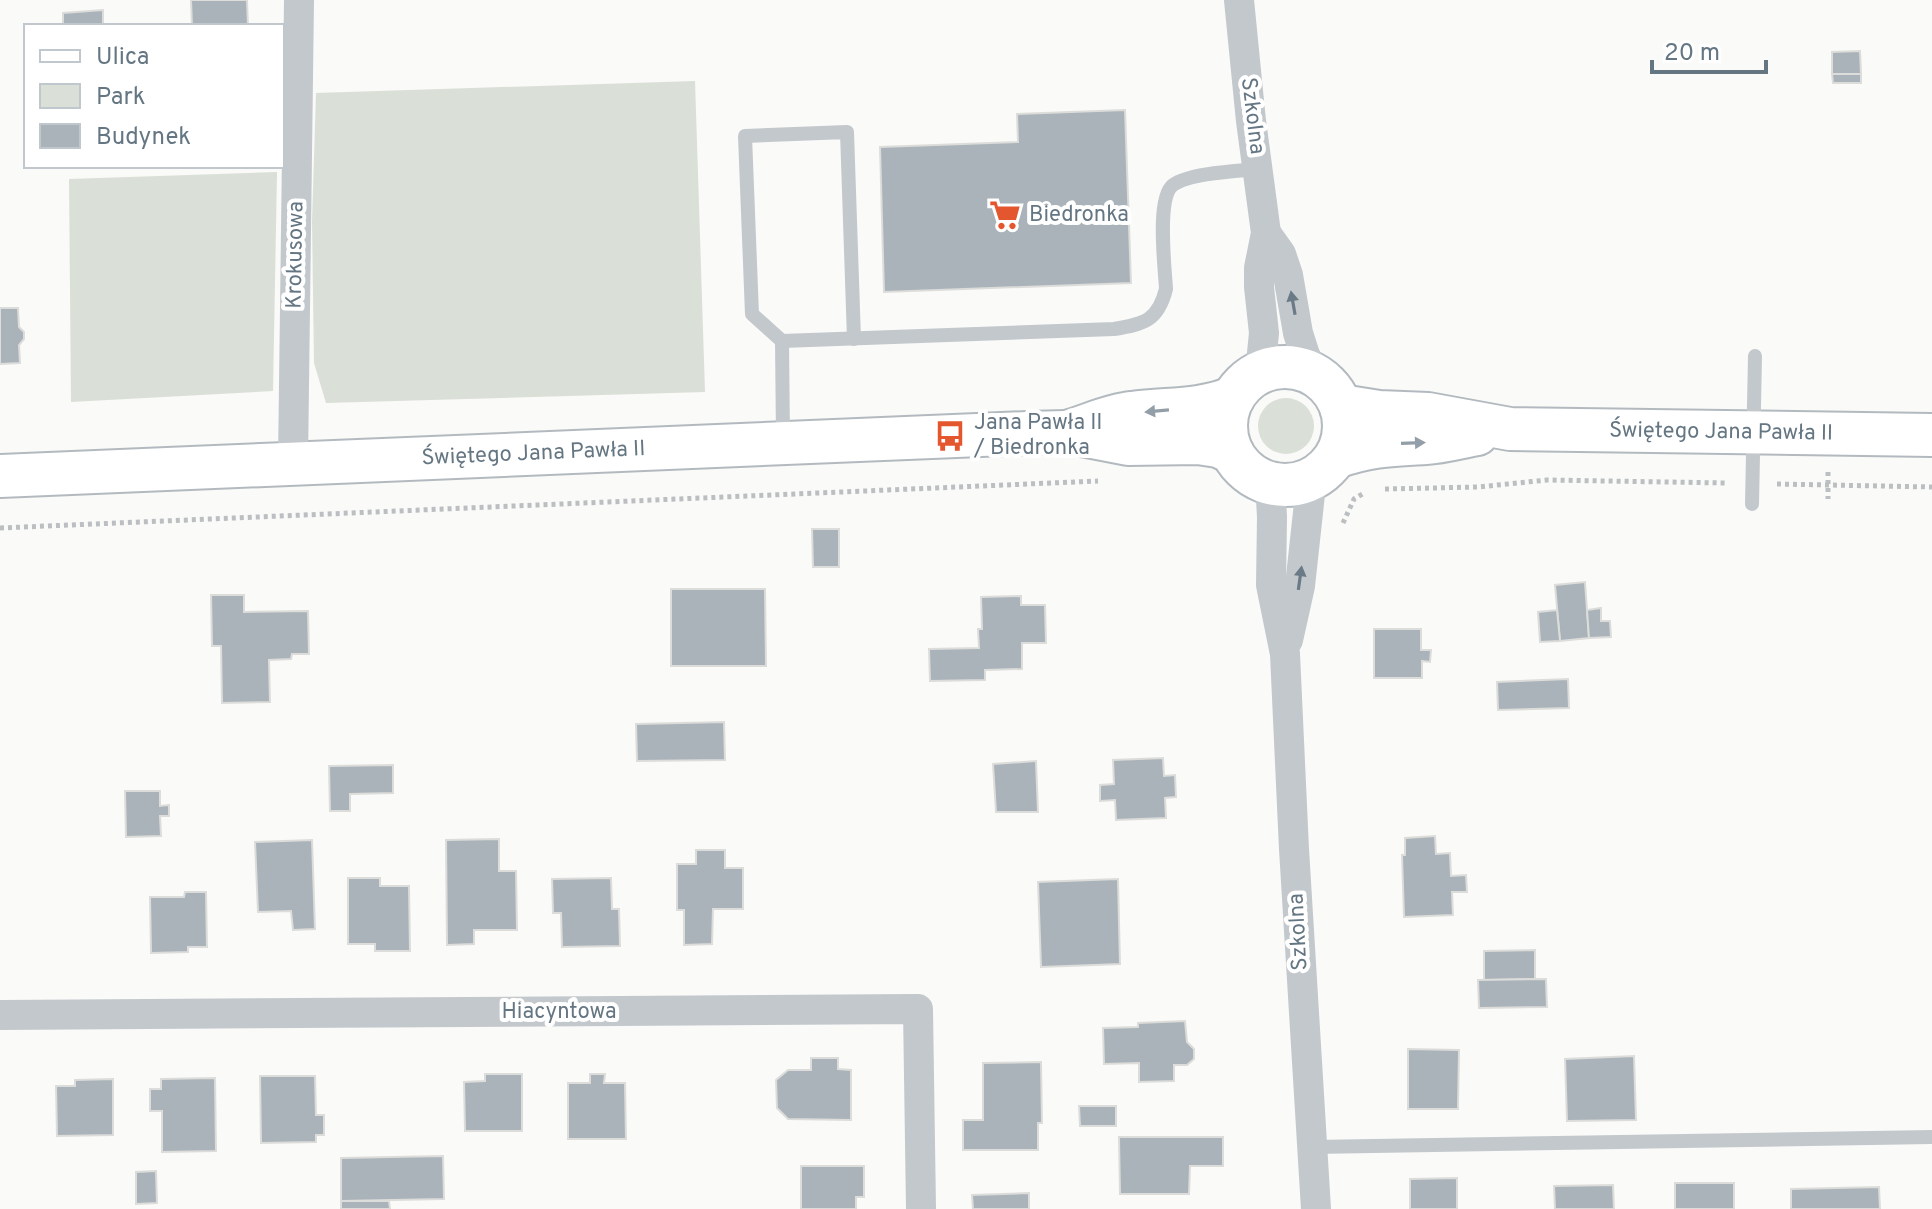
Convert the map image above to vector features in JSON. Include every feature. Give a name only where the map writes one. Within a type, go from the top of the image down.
[{"type":"street","name":"Krokusowa","points":[[293,462],[299,0]]},
{"type":"street","name":"Szkolna","points":[[1239,0],[1266,233],[1259,268],[1264,333],[1246,385]]},
{"type":"street","name":"Szkolna","points":[[1266,233],[1281,254],[1288,275],[1305,355],[1328,390]]},
{"type":"street","points":[[1278,367],[1297,368],[1328,390],[1345,423],[1343,441],[1326,467],[1300,484],[1283,486],[1252,476],[1241,465],[1226,435],[1226,416],[1246,385],[1278,367]]},
{"type":"street","name":"Świętego Jana Pawła II","points":[[1066,432],[1128,413],[1214,405],[1246,385]]},
{"type":"street","name":"Świętego Jana Pawła II","points":[[1328,390],[1379,412],[1428,414],[1510,429],[1932,435]]},
{"type":"street","name":"Świętego Jana Pawła II","points":[[1326,467],[1359,449],[1385,444],[1429,443],[1510,429]]},
{"type":"street","name":"Świętego Jana Pawła II","points":[[0,476],[1066,432],[1128,444],[1198,443],[1232,452]]},
{"type":"street","name":"Szkolna","points":[[1285,654],[1300,586],[1310,494],[1326,467]]},
{"type":"street","name":"Szkolna","points":[[1267,483],[1272,517],[1271,585],[1285,654],[1316,1209]]},
{"type":"street","name":"Hiacyntowa","points":[[0,1015],[918,1009],[921,1209]]},
{"type":"lane","points":[[854,339],[847,132],[745,136],[752,314],[782,341],[854,339],[1114,329],[1137,325],[1156,314],[1166,289],[1163,205],[1167,191],[1186,179],[1259,169]]},
{"type":"lane","points":[[782,341],[783,443]]},
{"type":"lane","points":[[1752,504],[1755,356]]},
{"type":"lane","points":[[1312,1147],[1932,1137]]},
{"type":"path","points":[[1380,489],[1478,487],[1547,480],[1932,487]]},
{"type":"path","points":[[0,528],[1108,481]]},
{"type":"path","points":[[1304,537],[1324,537],[1336,533],[1354,499],[1367,491]]},
{"type":"green space","points":[[695,81],[705,392],[326,403],[314,363],[312,221],[316,93]]},
{"type":"green space","points":[[277,172],[273,391],[71,402],[69,179]]},
{"type":"green space","points":[[1286,398],[1306,406],[1314,426],[1306,446],[1286,454],[1266,446],[1258,426],[1266,406]]},
{"type":"building","points":[[191,0],[247,0],[248,24],[192,24]]},
{"type":"building","points":[[103,10],[103,24],[63,24],[63,13]]},
{"type":"building","points":[[1860,51],[1861,74],[1832,74],[1832,52]]},
{"type":"building","points":[[1832,74],[1861,74],[1861,83],[1833,83]]},
{"type":"building","name":"Biedronka","points":[[1125,110],[1131,283],[884,292],[880,147],[1018,142],[1017,114]]},
{"type":"building","points":[[0,308],[18,308],[19,327],[24,332],[24,339],[19,345],[20,363],[0,364]]},
{"type":"building","points":[[812,529],[839,529],[839,567],[813,567]]},
{"type":"building","points":[[1585,582],[1589,638],[1560,641],[1555,585]]},
{"type":"building","points":[[671,589],[765,589],[766,666],[671,666]]},
{"type":"building","points":[[211,595],[244,595],[244,612],[308,611],[309,654],[292,654],[291,659],[269,660],[270,702],[222,703],[221,646],[212,646]]},
{"type":"building","points":[[1021,596],[1021,605],[1045,605],[1046,643],[1022,643],[1022,669],[985,670],[985,680],[930,681],[929,649],[979,648],[981,597]]},
{"type":"building","points":[[1601,608],[1601,621],[1610,621],[1611,637],[1589,638],[1587,610]]},
{"type":"building","points":[[1557,610],[1560,641],[1540,642],[1538,612]]},
{"type":"building","points":[[1374,629],[1421,629],[1421,650],[1431,650],[1430,662],[1422,661],[1422,678],[1374,678]]},
{"type":"building","points":[[1568,679],[1569,708],[1498,710],[1497,682]]},
{"type":"building","points":[[724,722],[725,760],[637,761],[636,724]]},
{"type":"building","points":[[1163,758],[1164,776],[1175,775],[1176,797],[1165,798],[1166,818],[1116,820],[1115,800],[1100,801],[1100,785],[1114,784],[1113,760]]},
{"type":"building","points":[[1036,761],[1038,812],[996,812],[993,764]]},
{"type":"building","points":[[393,765],[393,793],[350,794],[350,811],[330,811],[329,766]]},
{"type":"building","points":[[125,791],[160,791],[160,806],[169,805],[169,816],[160,816],[161,836],[126,837]]},
{"type":"building","points":[[1435,836],[1436,854],[1450,853],[1451,876],[1466,875],[1467,892],[1452,892],[1453,915],[1404,917],[1402,855],[1405,855],[1405,838]]},
{"type":"building","points":[[499,839],[499,871],[516,871],[517,930],[474,930],[474,944],[447,945],[446,840]]},
{"type":"building","points":[[312,840],[315,929],[293,930],[291,911],[258,912],[255,842]]},
{"type":"building","points":[[696,850],[725,850],[725,868],[743,868],[743,909],[713,909],[712,944],[684,945],[684,910],[677,910],[677,864],[696,864]]},
{"type":"building","points":[[348,878],[380,878],[380,886],[409,886],[410,951],[375,951],[375,944],[348,944]]},
{"type":"building","points":[[611,878],[612,909],[619,909],[620,946],[562,947],[561,913],[553,913],[552,879]]},
{"type":"building","points":[[1118,879],[1120,964],[1041,967],[1038,882]]},
{"type":"building","points":[[185,892],[206,892],[207,947],[188,947],[188,952],[151,953],[150,897],[184,897]]},
{"type":"building","points":[[1535,950],[1535,979],[1484,980],[1484,951]]},
{"type":"building","points":[[1546,979],[1547,1007],[1479,1008],[1478,980]]},
{"type":"building","points":[[1185,1021],[1187,1042],[1194,1049],[1194,1059],[1187,1065],[1174,1065],[1174,1081],[1139,1082],[1139,1063],[1104,1064],[1103,1028]]},
{"type":"building","points":[[1408,1049],[1459,1050],[1458,1109],[1408,1109]]},
{"type":"building","points":[[1634,1056],[1636,1120],[1567,1121],[1565,1059]]},
{"type":"building","points":[[811,1058],[838,1058],[838,1069],[851,1070],[851,1120],[788,1119],[777,1108],[776,1080],[788,1070],[811,1070]]},
{"type":"building","points":[[1041,1062],[1042,1123],[1038,1123],[1038,1150],[963,1150],[963,1120],[983,1120],[983,1063]]},
{"type":"building","points":[[485,1074],[522,1074],[522,1131],[465,1131],[464,1082],[485,1081]]},
{"type":"building","points":[[590,1074],[605,1074],[604,1083],[625,1083],[626,1139],[568,1139],[568,1083],[590,1083]]},
{"type":"building","points":[[260,1076],[315,1076],[316,1115],[324,1115],[324,1135],[316,1135],[316,1142],[261,1143]]},
{"type":"building","points":[[215,1078],[216,1151],[162,1152],[162,1111],[150,1111],[150,1089],[161,1089],[161,1079]]},
{"type":"building","points":[[113,1079],[113,1135],[57,1136],[56,1086],[75,1086],[75,1080]]},
{"type":"building","points":[[1079,1106],[1116,1106],[1116,1126],[1080,1126]]},
{"type":"building","points":[[1119,1137],[1223,1137],[1223,1166],[1190,1166],[1189,1194],[1120,1194]]},
{"type":"building","points":[[443,1156],[444,1199],[341,1201],[341,1158]]},
{"type":"building","points":[[801,1166],[864,1166],[864,1197],[856,1197],[856,1209],[801,1209]]},
{"type":"building","points":[[156,1171],[157,1203],[136,1204],[136,1172]]},
{"type":"building","points":[[1457,1178],[1457,1209],[1410,1209],[1410,1179]]},
{"type":"building","points":[[1675,1183],[1734,1183],[1734,1209],[1675,1209]]},
{"type":"building","points":[[1613,1185],[1614,1209],[1555,1209],[1554,1186]]},
{"type":"building","points":[[1879,1187],[1880,1209],[1791,1209],[1791,1189]]},
{"type":"building","points":[[1029,1193],[1029,1209],[973,1209],[972,1195]]},
{"type":"building","points":[[341,1201],[389,1201],[390,1209],[341,1209]]},
{"type":"place","name":"Biedronka","points":[[1005,215]]},
{"type":"place","name":"Jana Pawła II / Biedronka","points":[[950,436]]}]
